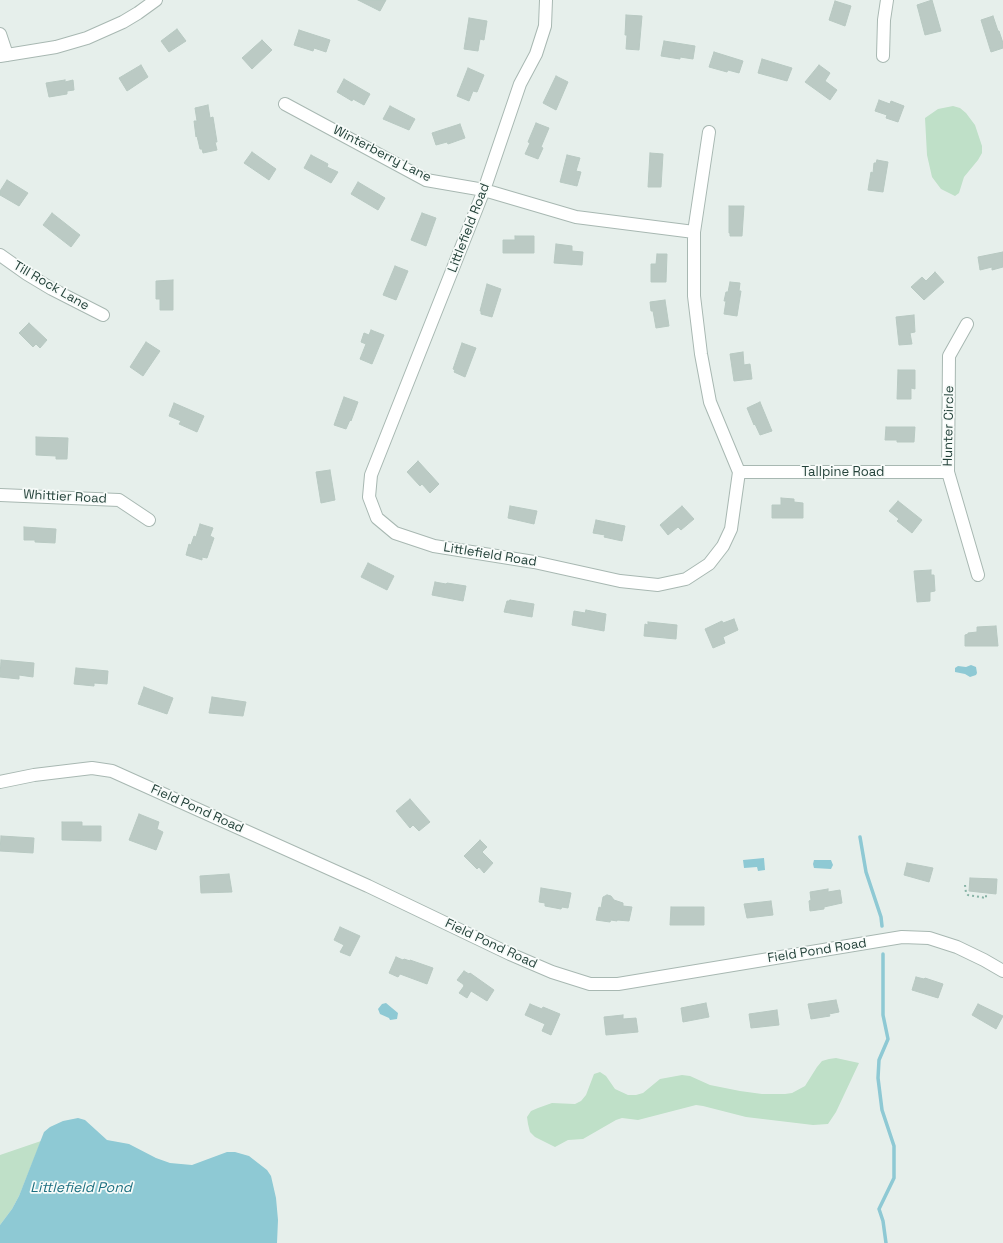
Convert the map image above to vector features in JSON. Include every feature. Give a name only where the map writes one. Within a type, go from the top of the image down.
[{"type":"street","points":[[0,34],[3,56],[56,47],[87,38],[123,22],[156,0]]},
{"type":"street","name":"Littlefield Road","points":[[546,0],[544,26],[536,54],[520,84],[484,190],[371,475],[369,497],[377,518],[395,533],[434,546],[534,562],[620,581],[658,585],[686,579],[709,564],[723,546],[731,529],[739,472]]},
{"type":"street","points":[[883,56],[884,20],[887,0]]},
{"type":"street","name":"Winterberry Lane","points":[[285,104],[426,180],[484,190],[576,216],[694,232]]},
{"type":"street","points":[[709,132],[694,232],[694,296],[708,395],[739,472]]},
{"type":"street","name":"Till Rock Lane","points":[[0,255],[52,289],[103,315]]},
{"type":"street","name":"Hunter Circle","points":[[967,324],[950,356],[948,472],[978,576]]},
{"type":"street","name":"Tallpine Road","points":[[739,472],[948,472]]},
{"type":"street","name":"Whittier Road","points":[[0,494],[119,500],[149,520]]},
{"type":"street","name":"Field Pond Road","points":[[0,782],[34,775],[92,768],[112,771],[368,886],[510,954],[552,972],[590,984],[618,984],[902,937],[929,938],[958,947],[1003,971]]},
{"type":"path","points":[[965,885],[966,893],[968,895],[986,898],[986,893]]},
{"type":"green space","points":[[953,106],[960,108],[966,113],[975,125],[982,146],[982,153],[964,177],[959,193],[955,196],[941,189],[932,177],[927,155],[925,118],[938,109]]},
{"type":"green space","points":[[836,1058],[859,1063],[836,1112],[828,1124],[813,1125],[746,1117],[696,1105],[638,1120],[622,1118],[583,1139],[568,1140],[555,1147],[535,1137],[530,1132],[528,1124],[527,1117],[531,1111],[552,1103],[575,1104],[581,1101],[586,1095],[594,1074],[600,1072],[606,1076],[615,1089],[628,1095],[643,1093],[660,1079],[682,1075],[690,1076],[710,1085],[740,1091],[762,1094],[785,1094],[792,1093],[805,1086],[822,1061]]},
{"type":"green space","points":[[41,1141],[19,1196],[12,1209],[0,1225],[0,1155]]},
{"type":"water","points":[[971,665],[976,667],[976,675],[970,677],[965,674],[955,672],[955,668],[958,666],[966,667]]},
{"type":"water","points":[[764,858],[765,870],[758,871],[757,867],[744,868],[743,860]]},
{"type":"water","points":[[814,860],[831,860],[833,865],[831,869],[814,868]]},
{"type":"water","points":[[386,1003],[398,1013],[397,1019],[390,1020],[389,1018],[380,1014],[378,1009],[382,1004]]},
{"type":"water","name":"Littlefield Pond","points":[[78,1118],[85,1120],[107,1140],[129,1144],[156,1158],[170,1163],[192,1165],[227,1152],[235,1152],[249,1156],[267,1170],[271,1176],[276,1198],[278,1220],[277,1243],[0,1243],[0,1225],[12,1209],[19,1196],[44,1132],[50,1127],[63,1121]]},
{"type":"building","points":[[358,0],[386,0],[380,11]]},
{"type":"building","points":[[932,0],[941,31],[925,35],[917,5]]},
{"type":"building","points":[[835,1],[851,6],[845,26],[829,20]]},
{"type":"building","points":[[626,15],[642,16],[639,50],[626,49]]},
{"type":"building","points":[[993,16],[1003,43],[1003,48],[991,52],[981,20]]},
{"type":"building","points":[[469,18],[487,21],[484,40],[480,39],[478,51],[464,49]]},
{"type":"building","points":[[177,29],[186,41],[169,52],[161,41]]},
{"type":"building","points":[[299,30],[330,40],[326,52],[314,48],[313,51],[294,45]]},
{"type":"building","points":[[262,40],[272,50],[252,69],[242,58]]},
{"type":"building","points":[[664,41],[695,46],[693,59],[680,57],[680,59],[661,56]]},
{"type":"building","points":[[714,52],[743,61],[739,73],[728,70],[727,72],[709,67]]},
{"type":"building","points":[[762,59],[792,68],[787,81],[758,73]]},
{"type":"building","points":[[141,65],[148,77],[127,91],[119,78]]},
{"type":"building","points":[[819,65],[830,73],[825,81],[837,90],[830,100],[805,82]]},
{"type":"building","points":[[468,68],[484,75],[477,92],[473,91],[469,101],[457,96]]},
{"type":"building","points":[[556,76],[568,82],[556,110],[543,103]]},
{"type":"building","points":[[344,79],[370,94],[364,105],[353,99],[352,101],[337,92]]},
{"type":"building","points":[[65,80],[65,82],[73,80],[74,90],[67,91],[67,94],[49,97],[46,83]]},
{"type":"building","points":[[879,100],[890,104],[891,101],[904,106],[898,122],[886,118],[887,115],[875,111]]},
{"type":"building","points":[[208,105],[210,118],[213,117],[217,150],[203,153],[202,149],[200,149],[197,136],[196,137],[194,121],[197,121],[195,108]]},
{"type":"building","points":[[390,106],[415,119],[409,130],[383,119]]},
{"type":"building","points":[[536,123],[549,128],[538,159],[525,154]]},
{"type":"building","points":[[460,124],[465,138],[448,144],[447,142],[436,145],[432,133]]},
{"type":"building","points":[[252,152],[276,169],[269,180],[244,163]]},
{"type":"building","points":[[650,153],[663,154],[661,187],[648,187]]},
{"type":"building","points":[[311,155],[328,164],[327,167],[338,172],[331,183],[304,168]]},
{"type":"building","points":[[567,155],[580,158],[576,171],[581,172],[577,186],[560,182]]},
{"type":"building","points":[[877,160],[888,162],[883,192],[868,190],[871,172],[873,173],[874,163],[876,163]]},
{"type":"building","points":[[7,180],[28,193],[19,206],[0,195],[0,191]]},
{"type":"building","points":[[358,182],[385,198],[378,210],[351,194]]},
{"type":"building","points":[[729,206],[744,206],[742,236],[730,236]]},
{"type":"building","points":[[52,213],[80,235],[71,247],[43,225]]},
{"type":"building","points":[[422,213],[436,218],[426,246],[411,240]]},
{"type":"building","points":[[515,236],[534,236],[534,253],[503,253],[503,240],[515,240]]},
{"type":"building","points":[[556,244],[572,246],[572,251],[583,252],[582,265],[554,263]]},
{"type":"building","points":[[1003,252],[1003,267],[992,270],[992,267],[980,270],[978,257]]},
{"type":"building","points":[[657,254],[667,254],[666,282],[651,282],[651,264],[656,264]]},
{"type":"building","points":[[395,266],[408,271],[396,300],[383,295]]},
{"type":"building","points":[[935,272],[944,282],[924,300],[911,287],[922,277],[926,281]]},
{"type":"building","points":[[173,280],[173,310],[160,310],[160,299],[156,299],[156,281]]},
{"type":"building","points":[[730,282],[740,283],[739,291],[741,291],[737,316],[724,314],[726,301],[724,301]]},
{"type":"building","points":[[487,284],[501,289],[492,317],[481,314],[480,311]]},
{"type":"building","points":[[665,300],[669,326],[656,328],[650,302]]},
{"type":"building","points":[[914,315],[915,332],[910,333],[912,344],[899,345],[896,317]]},
{"type":"building","points":[[29,323],[47,340],[40,348],[36,344],[33,347],[19,333]]},
{"type":"building","points":[[371,330],[384,335],[372,364],[360,359],[366,344],[361,342],[364,333],[369,335]]},
{"type":"building","points":[[146,342],[160,351],[143,376],[130,367]]},
{"type":"building","points":[[462,343],[476,348],[465,377],[454,372],[455,370],[453,369]]},
{"type":"building","points":[[743,352],[744,365],[750,364],[752,379],[734,381],[730,354]]},
{"type":"building","points":[[898,370],[915,370],[915,389],[911,388],[911,399],[897,399]]},
{"type":"building","points":[[344,397],[358,402],[351,421],[350,420],[346,429],[334,425]]},
{"type":"building","points":[[760,402],[772,431],[760,435],[747,408]]},
{"type":"building","points":[[174,403],[204,416],[197,432],[179,424],[181,421],[169,416]]},
{"type":"building","points":[[886,427],[915,427],[914,442],[885,440]]},
{"type":"building","points":[[36,437],[68,438],[67,459],[56,459],[56,456],[36,455]]},
{"type":"building","points":[[418,461],[439,484],[430,493],[422,484],[420,486],[407,472]]},
{"type":"building","points":[[330,470],[335,500],[321,503],[316,472]]},
{"type":"building","points":[[781,498],[794,499],[794,502],[803,503],[803,518],[772,518],[772,505],[781,505]]},
{"type":"building","points":[[898,501],[922,520],[912,533],[897,521],[899,519],[889,511]]},
{"type":"building","points":[[510,506],[537,511],[534,524],[508,518]]},
{"type":"building","points":[[682,506],[694,519],[681,530],[678,527],[668,535],[660,525]]},
{"type":"building","points":[[596,520],[625,526],[622,541],[604,537],[605,535],[593,533]]},
{"type":"building","points":[[200,524],[213,528],[210,536],[214,538],[207,558],[202,557],[202,560],[186,555],[189,544],[191,545],[194,536],[196,537]]},
{"type":"building","points":[[24,527],[56,529],[55,543],[24,540]]},
{"type":"building","points":[[368,563],[394,576],[387,590],[361,577]]},
{"type":"building","points":[[931,570],[931,575],[934,575],[935,591],[930,592],[930,601],[917,602],[914,571]]},
{"type":"building","points":[[435,582],[466,586],[463,601],[432,595]]},
{"type":"building","points":[[510,600],[534,604],[532,617],[504,612],[507,601]]},
{"type":"building","points":[[586,610],[606,614],[604,631],[572,625],[574,611],[585,613]]},
{"type":"building","points":[[734,619],[738,630],[723,637],[725,643],[713,648],[705,629],[722,621],[723,623]]},
{"type":"building","points":[[648,622],[677,625],[676,639],[644,636],[645,624],[648,625]]},
{"type":"building","points":[[996,626],[998,646],[965,646],[965,635],[968,633],[977,632],[977,627]]},
{"type":"building","points":[[1,660],[34,663],[33,677],[19,675],[19,679],[0,677]]},
{"type":"building","points":[[76,668],[108,671],[107,684],[94,683],[94,686],[74,684]]},
{"type":"building","points":[[144,687],[173,698],[167,714],[138,704]]},
{"type":"building","points":[[212,697],[246,702],[243,716],[209,713]]},
{"type":"building","points":[[410,799],[430,822],[419,831],[413,825],[410,828],[396,811]]},
{"type":"building","points":[[139,814],[159,822],[157,829],[163,832],[156,850],[129,840]]},
{"type":"building","points":[[62,822],[82,822],[82,826],[101,826],[101,841],[62,840]]},
{"type":"building","points":[[1,836],[34,838],[33,853],[0,851]]},
{"type":"building","points":[[480,840],[487,847],[482,852],[493,863],[484,873],[479,867],[477,869],[464,856]]},
{"type":"building","points":[[907,863],[933,868],[929,882],[904,875]]},
{"type":"building","points":[[229,874],[232,892],[201,893],[200,876]]},
{"type":"building","points":[[970,878],[997,879],[996,894],[969,891]]},
{"type":"building","points":[[541,888],[571,893],[568,908],[562,907],[561,909],[545,906],[545,903],[539,902]]},
{"type":"building","points":[[828,889],[828,892],[840,890],[842,903],[824,907],[824,909],[810,911],[810,892]]},
{"type":"building","points":[[607,895],[611,896],[614,900],[623,903],[623,906],[632,907],[629,921],[611,920],[610,922],[596,920],[599,907],[601,908],[603,897]]},
{"type":"building","points":[[771,901],[773,915],[747,918],[744,904]]},
{"type":"building","points":[[671,907],[704,907],[704,925],[670,925]]},
{"type":"building","points":[[340,927],[360,936],[350,956],[340,952],[344,945],[334,940]]},
{"type":"building","points":[[396,957],[433,968],[427,984],[400,974],[398,977],[389,973]]},
{"type":"building","points":[[464,971],[469,974],[470,973],[494,990],[487,1001],[471,991],[467,998],[459,993],[464,986],[457,980]]},
{"type":"building","points":[[916,977],[925,978],[943,984],[938,998],[912,990]]},
{"type":"building","points":[[836,1000],[839,1012],[829,1014],[830,1016],[811,1019],[808,1004]]},
{"type":"building","points":[[706,1003],[709,1017],[683,1022],[681,1008]]},
{"type":"building","points":[[530,1004],[542,1009],[543,1007],[560,1014],[551,1035],[542,1031],[545,1024],[525,1015]]},
{"type":"building","points":[[978,1004],[1003,1016],[996,1029],[972,1015]]},
{"type":"building","points":[[777,1010],[779,1025],[751,1028],[749,1014]]},
{"type":"building","points":[[623,1015],[623,1019],[636,1018],[638,1032],[606,1035],[604,1017]]},
{"type":"waterway","points":[[860,837],[866,872],[881,917],[882,926]]},
{"type":"waterway","points":[[883,954],[883,1015],[888,1039],[879,1060],[878,1078],[882,1110],[894,1146],[894,1178],[879,1209],[883,1221],[886,1243]]}]
